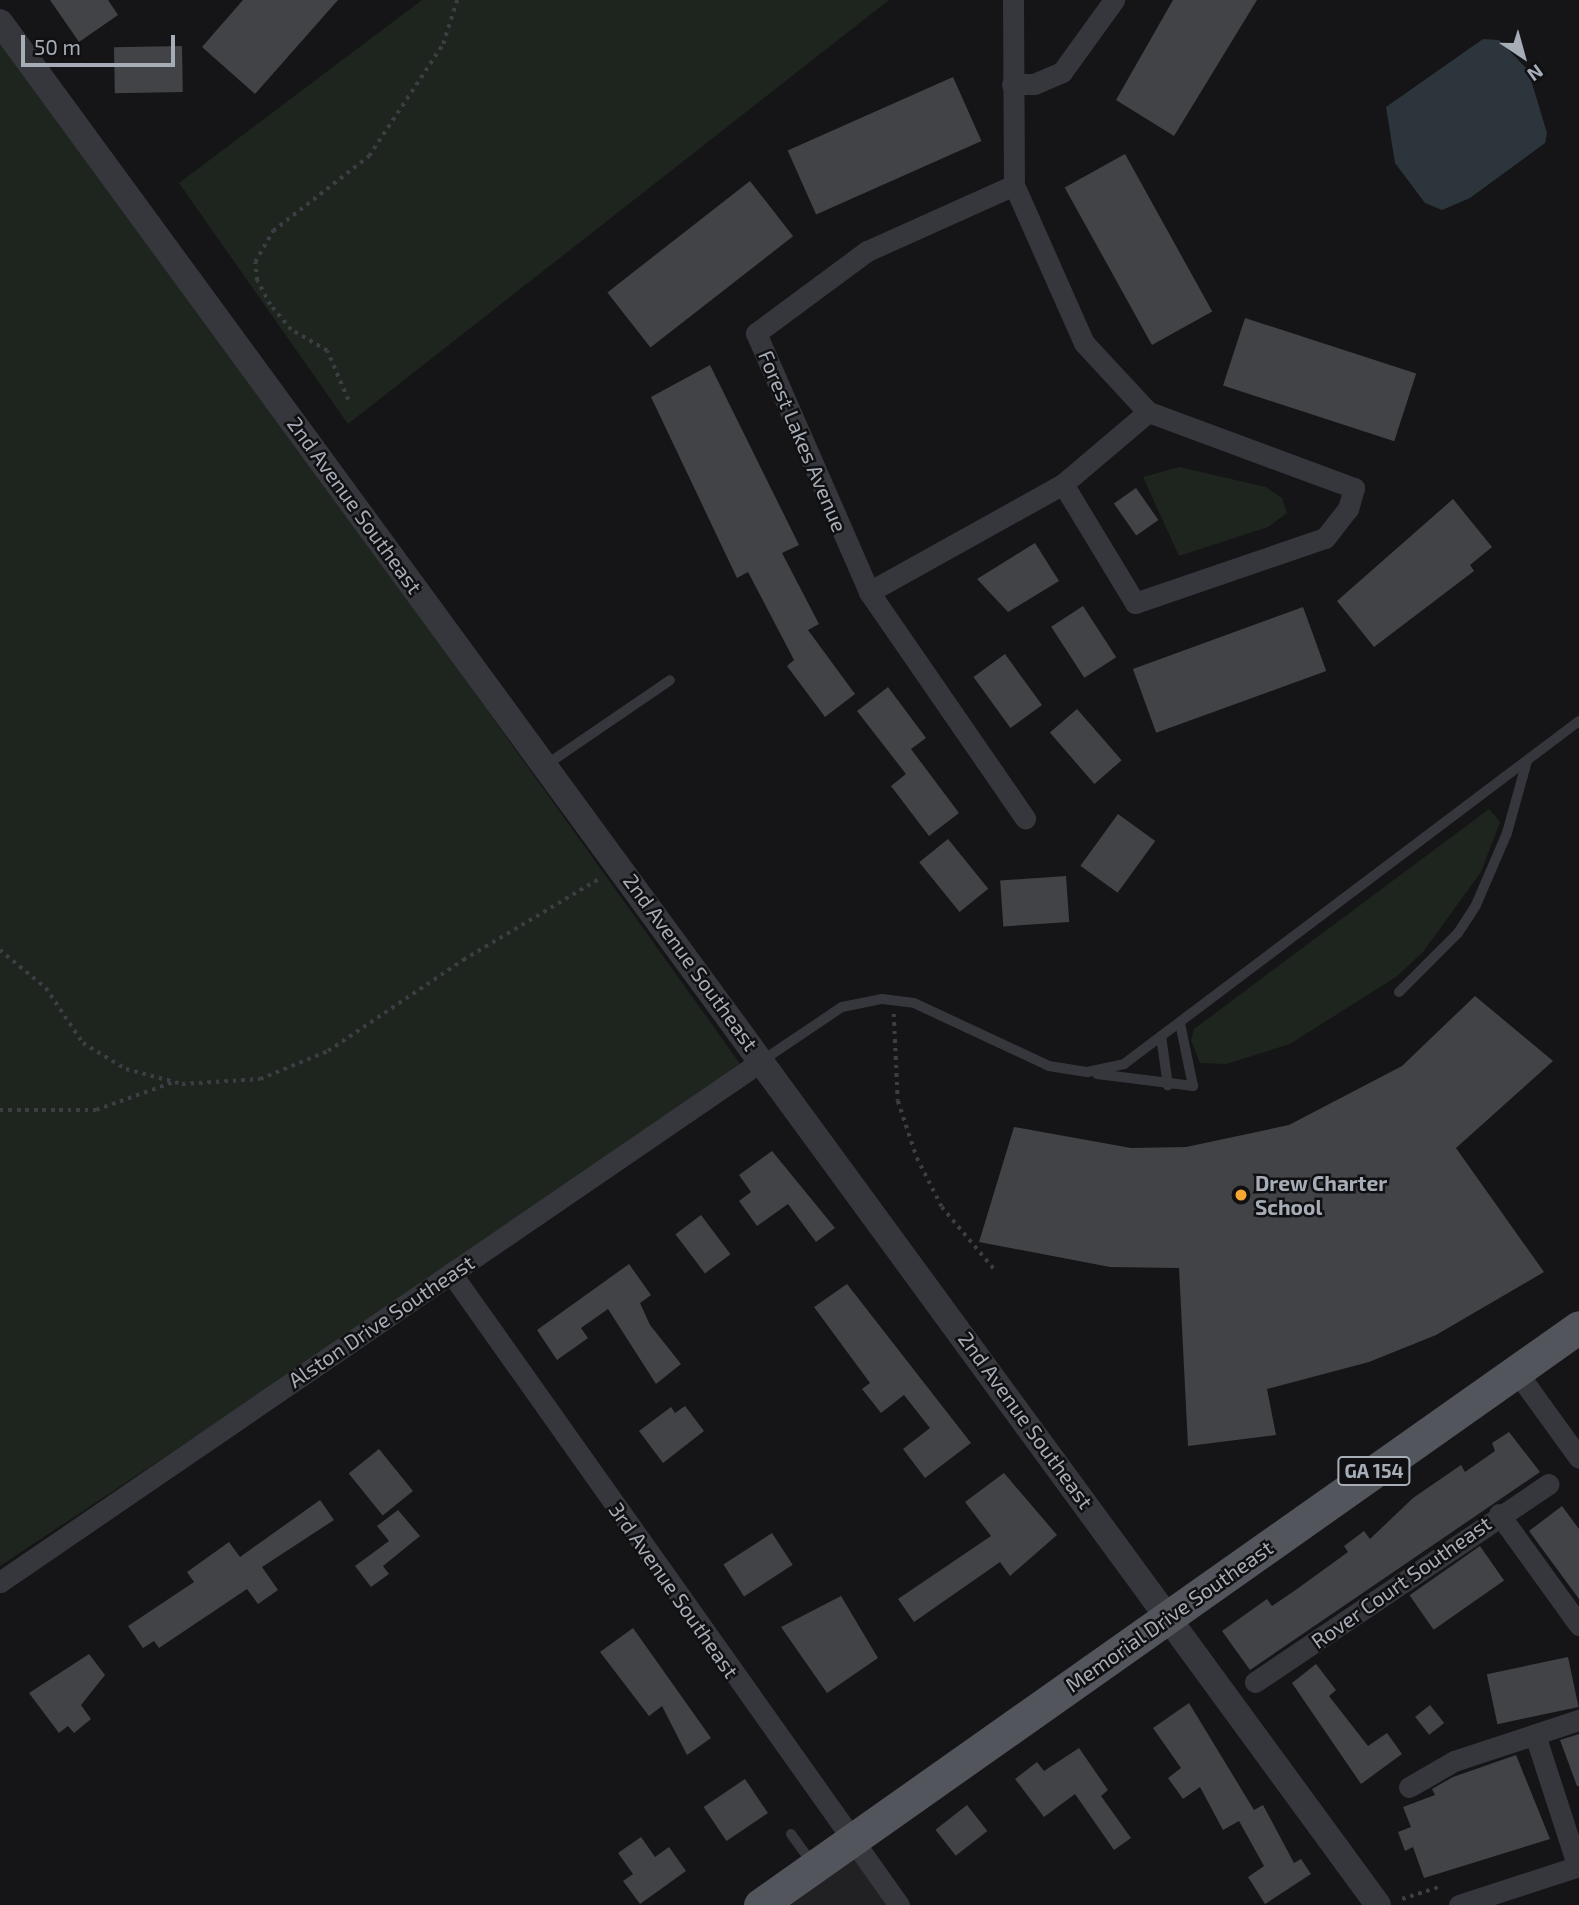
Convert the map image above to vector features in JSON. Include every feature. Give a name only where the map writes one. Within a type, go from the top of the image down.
[{"type":"main road","name":"Memorial Drive Southeast","points":[[760,1905],[1579,1327]]},
{"type":"street","points":[[1013,0],[1014,185],[1084,343],[1148,412],[1354,488],[1348,509],[1325,538],[1135,603],[1063,484]]},
{"type":"street","points":[[1012,84],[1034,84],[1062,72],[1114,0]]},
{"type":"street","name":"2nd Avenue Southeast","points":[[0,22],[1169,1615],[1383,1899]]},
{"type":"street","name":"Forest Lakes Avenue","points":[[1014,185],[867,251],[756,333],[869,592],[1025,818]]},
{"type":"street","points":[[869,592],[1063,484],[1148,412]]},
{"type":"street","name":"Alston Drive Southeast","points":[[0,1582],[763,1060]]},
{"type":"street","name":"3rd Avenue Southeast","points":[[451,1273],[899,1905]]},
{"type":"street","points":[[1516,1371],[1579,1458]]},
{"type":"street","name":"Rover Court Southeast","points":[[1255,1682],[1499,1514],[1549,1484]]},
{"type":"street","points":[[1499,1514],[1579,1625]]},
{"type":"street","points":[[1409,1787],[1454,1762],[1579,1720]]},
{"type":"street","points":[[1459,1905],[1578,1867],[1535,1735]]},
{"type":"lane","points":[[546,765],[670,680]]},
{"type":"lane","points":[[1087,1072],[1124,1064],[1579,721]]},
{"type":"lane","points":[[1399,992],[1458,933],[1476,905],[1507,833],[1527,761]]},
{"type":"lane","points":[[763,1060],[842,1007],[896,999],[957,1021],[1026,1057],[1087,1072],[1168,1086],[1193,1086],[1180,1023]]},
{"type":"lane","points":[[1161,1036],[1168,1086]]},
{"type":"lane","points":[[791,1834],[814,1867]]},
{"type":"path","points":[[348,400],[327,351],[291,330],[270,305],[257,281],[255,262],[273,231],[369,156],[443,44],[457,0]]},
{"type":"path","points":[[0,1110],[96,1110],[171,1083],[260,1079],[292,1069],[599,879]]},
{"type":"path","points":[[0,950],[46,988],[83,1043],[126,1069],[171,1083]]},
{"type":"path","points":[[896,999],[894,1073],[906,1131],[943,1207],[994,1269]]},
{"type":"path","points":[[1383,1899],[1440,1887]]},
{"type":"shaded area","points":[[422,0],[889,0],[348,424],[179,183]]},
{"type":"shaded area","points":[[0,29],[746,1072],[0,1566]]},
{"type":"shaded area","points":[[1483,39],[1499,40],[1528,70],[1547,133],[1545,143],[1470,198],[1442,210],[1425,203],[1395,163],[1386,107]]},
{"type":"shaded area","points":[[1179,467],[1266,487],[1282,498],[1287,513],[1268,527],[1179,556],[1143,477]]},
{"type":"shaded area","points":[[1489,809],[1500,822],[1481,872],[1423,952],[1396,977],[1290,1044],[1226,1064],[1200,1063],[1191,1040],[1194,1029]]},
{"type":"shaded area","points":[[855,1852],[892,1905],[780,1905]]},
{"type":"building","points":[[50,0],[108,0],[118,15],[79,42]]},
{"type":"building","points":[[243,0],[338,0],[255,94],[202,47]]},
{"type":"building","points":[[1173,0],[1257,0],[1174,136],[1116,100]]},
{"type":"building","points":[[182,46],[183,92],[115,93],[114,47]]},
{"type":"building","points":[[953,77],[981,141],[816,215],[788,151]]},
{"type":"building","points":[[1125,154],[1212,311],[1152,345],[1065,187]]},
{"type":"building","points":[[750,181],[793,236],[650,348],[607,292]]},
{"type":"building","points":[[1245,318],[1416,374],[1394,441],[1223,386]]},
{"type":"building","points":[[710,365],[799,545],[782,553],[819,624],[808,630],[855,694],[825,717],[787,666],[794,660],[748,572],[737,578],[651,397]]},
{"type":"building","points":[[1136,488],[1158,520],[1136,535],[1114,503]]},
{"type":"building","points":[[1453,499],[1492,547],[1470,565],[1474,571],[1374,647],[1337,601]]},
{"type":"building","points":[[1035,543],[1059,581],[1008,612],[977,579]]},
{"type":"building","points":[[1083,606],[1116,657],[1084,678],[1051,627]]},
{"type":"building","points":[[1303,607],[1326,671],[1156,733],[1133,669]]},
{"type":"building","points":[[1005,654],[1042,705],[1010,728],[973,677]]},
{"type":"building","points":[[888,687],[926,738],[911,749],[959,813],[929,836],[891,786],[906,774],[857,711]]},
{"type":"building","points":[[1077,709],[1122,760],[1094,784],[1050,733]]},
{"type":"building","points":[[1118,814],[1155,841],[1118,893],[1080,866]]},
{"type":"building","points":[[948,839],[988,889],[960,912],[919,862]]},
{"type":"building","points":[[1066,876],[1069,922],[1003,926],[1000,881]]},
{"type":"building","name":"Drew Charter School","points":[[1475,996],[1553,1061],[1456,1148],[1544,1272],[1436,1335],[1369,1362],[1267,1389],[1276,1435],[1188,1446],[1179,1268],[1110,1267],[979,1242],[1014,1127],[1131,1148],[1186,1147],[1289,1125],[1402,1066]]},
{"type":"building","points":[[772,1151],[835,1228],[816,1242],[788,1204],[757,1226],[739,1201],[751,1192],[739,1175]]},
{"type":"building","points":[[701,1215],[730,1254],[705,1273],[675,1234]]},
{"type":"building","points":[[629,1264],[651,1295],[640,1303],[650,1325],[681,1364],[656,1384],[608,1309],[581,1328],[588,1338],[557,1360],[537,1330]]},
{"type":"building","points":[[847,1284],[971,1443],[925,1478],[903,1449],[930,1428],[904,1395],[881,1413],[862,1389],[870,1383],[814,1307]]},
{"type":"building","points":[[685,1406],[704,1431],[663,1463],[639,1431],[671,1407],[675,1413]]},
{"type":"building","points":[[1509,1432],[1540,1472],[1250,1670],[1222,1631],[1267,1599],[1272,1606],[1297,1589],[1348,1552],[1344,1546],[1364,1531],[1370,1539],[1413,1498],[1461,1465],[1465,1472],[1495,1451],[1492,1443]]},
{"type":"building","points":[[379,1449],[413,1491],[383,1516],[349,1474]]},
{"type":"building","points":[[1004,1473],[1057,1535],[1010,1576],[1000,1562],[914,1622],[898,1599],[991,1536],[965,1502]]},
{"type":"building","points":[[320,1500],[334,1520],[262,1567],[278,1590],[258,1604],[247,1589],[159,1648],[154,1641],[143,1648],[128,1626],[194,1582],[187,1572],[229,1542],[240,1557]]},
{"type":"building","points":[[1562,1506],[1579,1529],[1579,1599],[1529,1531]]},
{"type":"building","points":[[398,1510],[420,1536],[383,1566],[389,1574],[371,1587],[355,1566],[389,1541],[377,1526]]},
{"type":"building","points":[[772,1533],[793,1565],[744,1596],[723,1565]]},
{"type":"building","points":[[1480,1546],[1504,1580],[1434,1630],[1410,1595]]},
{"type":"building","points":[[841,1596],[878,1658],[827,1693],[781,1627]]},
{"type":"building","points":[[633,1628],[711,1738],[687,1755],[662,1706],[649,1716],[600,1652]]},
{"type":"building","points":[[89,1654],[105,1675],[81,1705],[91,1719],[74,1733],[68,1726],[59,1733],[29,1693]]},
{"type":"building","points":[[1568,1657],[1579,1707],[1497,1724],[1487,1674]]},
{"type":"building","points":[[1316,1664],[1336,1690],[1329,1696],[1368,1746],[1387,1733],[1402,1754],[1361,1784],[1292,1683]]},
{"type":"building","points":[[1189,1703],[1254,1810],[1263,1805],[1294,1863],[1301,1859],[1311,1874],[1265,1904],[1248,1877],[1264,1866],[1239,1821],[1223,1830],[1200,1787],[1183,1799],[1168,1778],[1181,1768],[1153,1728]]},
{"type":"building","points":[[1430,1705],[1444,1723],[1429,1735],[1415,1717]]},
{"type":"building","points":[[1579,1734],[1579,1786],[1577,1786],[1560,1740]]},
{"type":"building","points":[[1079,1748],[1108,1790],[1101,1796],[1131,1838],[1114,1850],[1075,1794],[1044,1817],[1015,1779],[1037,1762],[1044,1771]]},
{"type":"building","points":[[1516,1755],[1550,1839],[1424,1878],[1413,1847],[1405,1851],[1398,1832],[1411,1827],[1403,1807],[1435,1795],[1432,1789],[1453,1777]]},
{"type":"building","points":[[745,1779],[768,1813],[726,1841],[704,1807]]},
{"type":"building","points":[[967,1805],[987,1831],[956,1856],[935,1830]]},
{"type":"building","points":[[641,1837],[655,1857],[669,1847],[686,1871],[640,1904],[623,1881],[633,1874],[618,1853]]},
{"type":"place","name":"Drew Charter School","points":[[1241,1195]]}]
